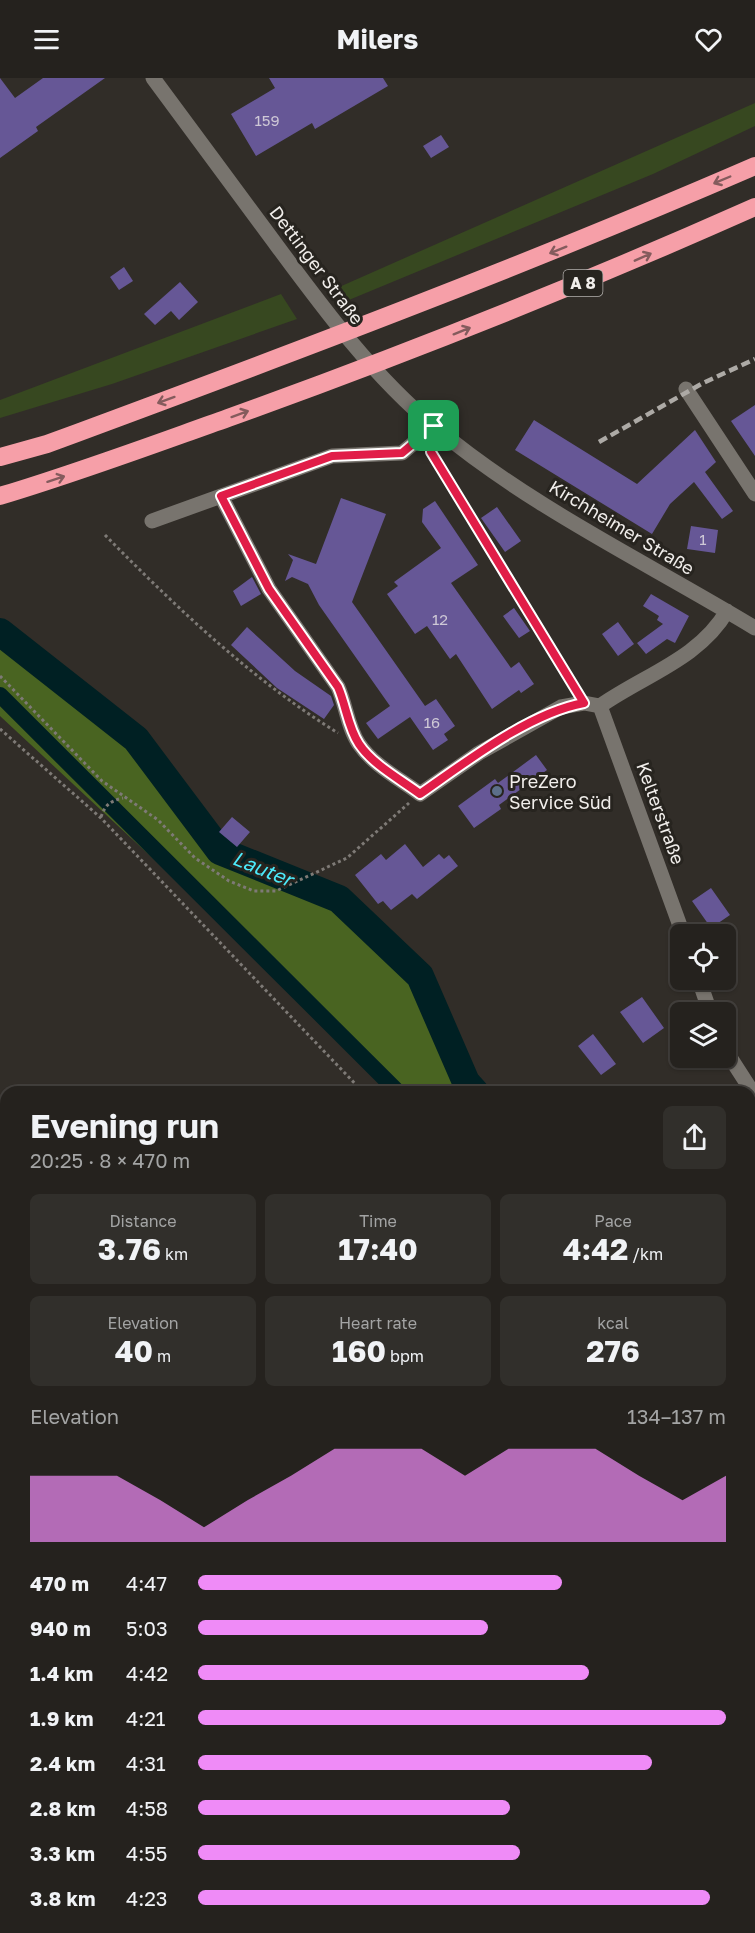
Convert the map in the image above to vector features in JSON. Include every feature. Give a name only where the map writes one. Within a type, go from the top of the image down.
[{"type":"highway","name":"A 8","points":[[0,457],[58,440],[396,314],[601,232],[755,166]]},
{"type":"highway","name":"A 8","points":[[0,496],[61,477],[408,353],[608,273],[755,207]]},
{"type":"street","name":"Dettinger Straße","points":[[153,78],[334,320],[394,388],[434,426],[471,455]]},
{"type":"street","points":[[686,389],[755,494]]},
{"type":"street","points":[[152,521],[332,456],[402,453],[434,426]]},
{"type":"street","name":"Kirchheimer Straße","points":[[471,455],[625,553],[755,628]]},
{"type":"street","points":[[221,496],[269,589],[338,687],[358,743],[420,794],[479,753],[561,707],[584,703],[600,706],[627,687],[691,652],[717,627],[727,611]]},
{"type":"street","name":"Kelterstraße","points":[[600,706],[679,924]]},
{"type":"street","points":[[736,1067],[749,1086]]},
{"type":"path","points":[[434,426],[431,452],[584,703]]},
{"type":"path","points":[[105,535],[193,620],[269,686],[362,748]]},
{"type":"path","points":[[0,676],[102,782],[158,820],[195,858],[229,880],[254,891],[276,891],[347,858],[420,794]]},
{"type":"path","points":[[0,729],[101,818],[357,1086]]},
{"type":"path","points":[[101,818],[104,807],[113,800],[123,798]]},
{"type":"green space","points":[[755,103],[755,126],[653,174],[344,302],[337,288]]},
{"type":"green space","points":[[281,294],[297,319],[112,384],[0,418],[0,400]]},
{"type":"green space","points":[[0,618],[4,625],[138,728],[225,845],[343,892],[427,970],[473,1079],[479,1086],[383,1086],[160,865],[0,716]]},
{"type":"building","points":[[0,78],[15,98],[43,78],[105,78],[36,127],[38,131],[0,158]]},
{"type":"building","points":[[269,78],[383,78],[388,86],[315,129],[312,123],[256,156],[231,114],[275,88]]},
{"type":"building","points":[[441,135],[449,147],[431,158],[423,146]]},
{"type":"building","points":[[124,267],[133,281],[119,290],[110,277]]},
{"type":"building","points":[[180,282],[198,302],[179,320],[171,311],[155,325],[144,314]]},
{"type":"building","points":[[755,405],[755,456],[731,421]]},
{"type":"building","points":[[534,420],[637,484],[695,430],[716,462],[705,472],[733,511],[722,519],[694,482],[670,504],[652,534],[515,450]]},
{"type":"building","points":[[341,498],[386,514],[352,602],[425,706],[436,699],[455,726],[444,734],[448,740],[433,750],[410,717],[378,739],[366,723],[390,706],[319,605],[308,584],[292,577],[285,581],[293,560],[288,554],[316,564]]},
{"type":"building","points":[[435,501],[478,565],[451,583],[511,668],[519,662],[534,684],[521,693],[519,690],[492,709],[456,654],[450,659],[427,626],[415,634],[387,594],[398,586],[394,582],[441,548],[422,522],[423,509]]},
{"type":"building","points":[[497,507],[521,541],[505,552],[481,518]]},
{"type":"building","points":[[691,526],[718,530],[715,553],[687,549]]},
{"type":"building","points":[[252,577],[261,594],[241,606],[233,591]]},
{"type":"building","points":[[651,594],[689,616],[675,643],[667,639],[646,654],[637,643],[663,624],[657,620],[659,616],[643,606]]},
{"type":"building","points":[[514,608],[530,631],[519,638],[503,616]]},
{"type":"building","points":[[618,622],[634,644],[618,656],[602,634]]},
{"type":"building","points":[[247,627],[295,671],[331,696],[334,705],[324,719],[277,688],[231,645]]},
{"type":"building","points":[[536,755],[547,770],[499,805],[501,809],[474,828],[458,806],[495,779],[498,783]]},
{"type":"building","points":[[232,817],[250,832],[237,847],[219,832]]},
{"type":"building","points":[[405,844],[423,867],[439,854],[444,859],[449,855],[458,866],[417,899],[412,894],[391,910],[383,901],[378,904],[355,875],[381,854],[386,860]]},
{"type":"building","points":[[711,888],[730,915],[717,924],[708,924],[692,901]]},
{"type":"building","points":[[642,997],[664,1028],[643,1043],[620,1012]]},
{"type":"building","points":[[593,1034],[616,1064],[601,1075],[578,1046]]},
{"type":"waterway","name":"Lauter","points":[[0,632],[136,739],[220,851],[339,899],[420,976],[470,1086]]},
{"type":"waterway","points":[[0,695],[392,1086]]},
{"type":"railway","points":[[599,442],[703,383],[755,359]]},
{"type":"place","name":"PreZero Service Süd","points":[[497,791]]},
{"type":"route","points":[[434,426],[431,452],[584,703],[561,707],[479,753],[420,794],[371,758],[358,743],[338,687],[269,589],[221,496],[332,456],[348,453],[402,453],[434,426]]}]
